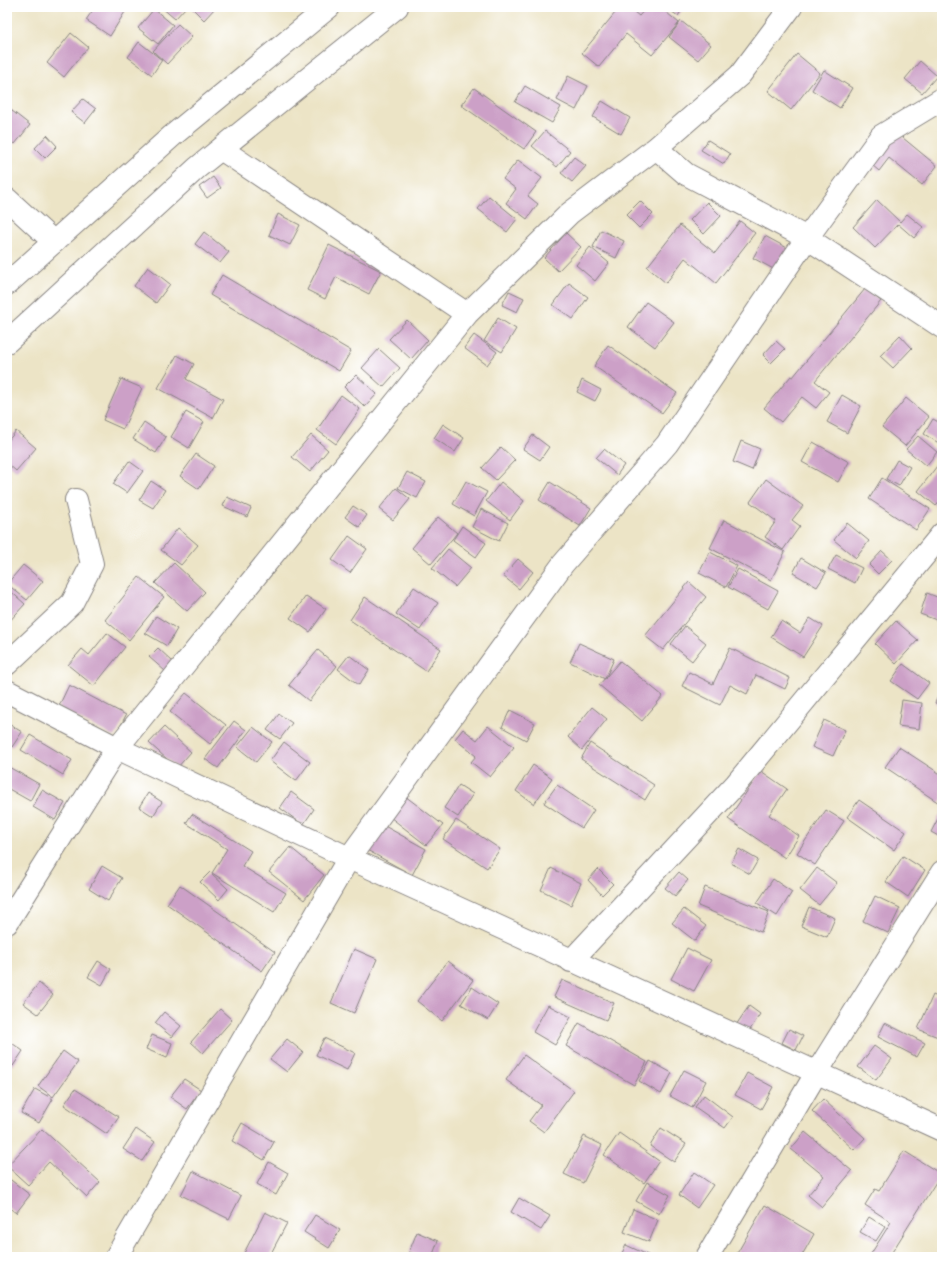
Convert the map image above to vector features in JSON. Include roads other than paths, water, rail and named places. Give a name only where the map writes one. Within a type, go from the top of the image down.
[{"type":"street","points":[[7,284],[172,136],[329,7]]},
{"type":"street","points":[[7,342],[197,168],[397,7]]},
{"type":"street","points":[[7,924],[117,748],[468,314],[570,213],[656,148],[740,75],[790,7]]},
{"type":"street","points":[[121,1255],[349,858],[563,564],[667,444],[807,238],[882,136],[942,99]]},
{"type":"street","points":[[656,148],[686,174],[807,238],[942,327]]},
{"type":"street","points":[[222,149],[468,314]]},
{"type":"street","points":[[7,199],[54,242]]},
{"type":"street","points":[[7,664],[72,603],[92,564],[76,500]]},
{"type":"street","points":[[571,961],[736,784],[942,534]]},
{"type":"street","points":[[7,691],[117,748],[349,858],[942,1130]]},
{"type":"street","points":[[707,1257],[817,1072],[942,872]]}]
